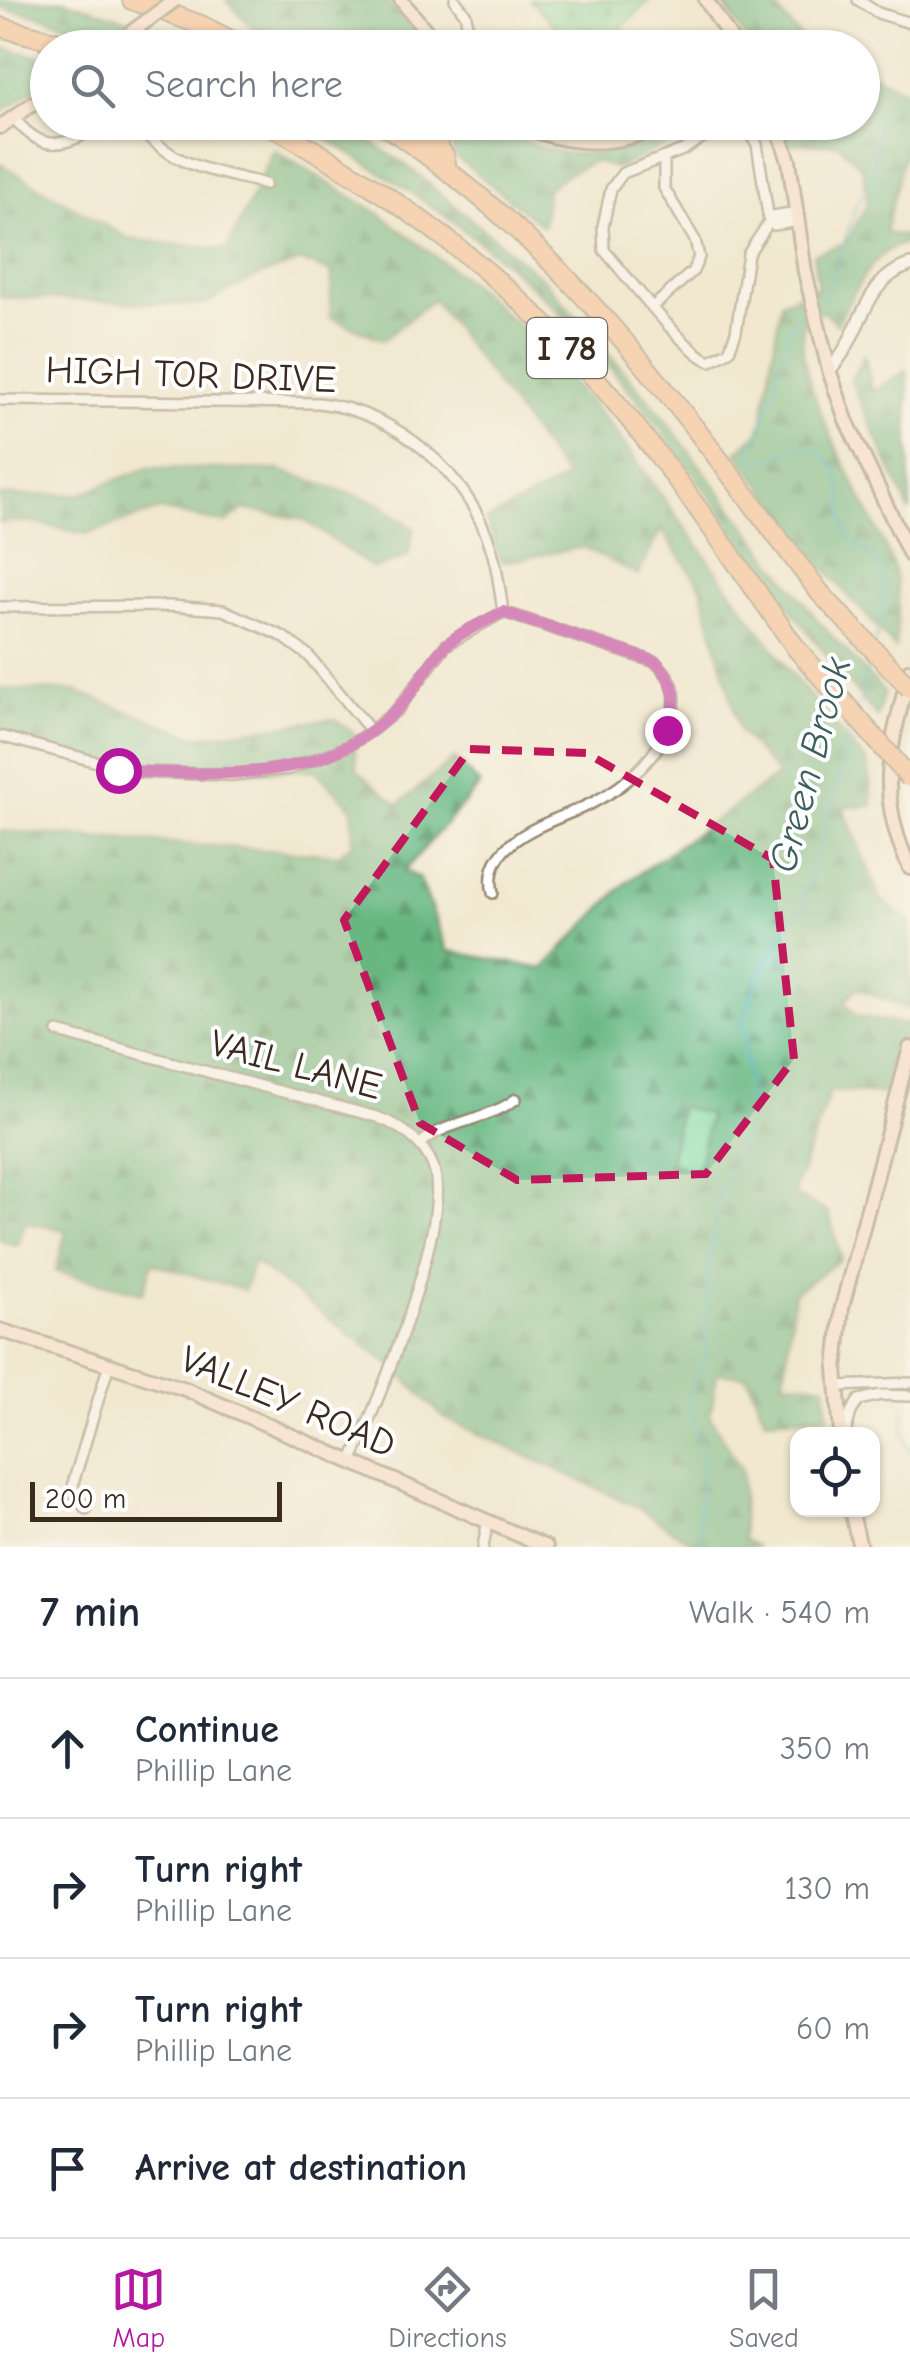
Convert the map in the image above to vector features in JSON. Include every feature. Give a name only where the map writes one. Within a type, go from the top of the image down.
[{"type":"highway","points":[[132,0],[211,30]]},
{"type":"highway","points":[[0,27],[30,35]]},
{"type":"highway","name":"I 78","points":[[295,140],[429,224],[536,316],[622,408],[796,648],[910,778]]},
{"type":"highway","name":"I 78","points":[[405,140],[516,227],[596,306],[640,357],[822,594],[910,688]]},
{"type":"highway","points":[[433,140],[444,155],[449,171]]},
{"type":"main road","points":[[134,30],[174,0]]},
{"type":"main road","points":[[401,0],[425,30]]},
{"type":"main road","points":[[706,0],[725,30]]},
{"type":"main road","points":[[0,127],[30,106]]},
{"type":"main road","points":[[582,140],[612,140]]},
{"type":"main road","points":[[782,140],[789,161],[810,294],[829,370],[846,420],[910,555]]},
{"type":"main road","points":[[910,670],[888,762],[890,809],[910,868]]},
{"type":"main road","points":[[842,1427],[836,1386],[842,1307],[910,1048]]},
{"type":"main road","name":"VALLEY ROAD","points":[[0,1330],[185,1389],[546,1547]]},
{"type":"main road","points":[[853,1517],[860,1547]]},
{"type":"street","points":[[455,0],[466,15],[466,30]]},
{"type":"street","points":[[858,0],[878,13],[910,23]]},
{"type":"street","points":[[14,118],[30,136]]},
{"type":"street","points":[[39,140],[47,144],[68,140]]},
{"type":"street","points":[[152,140],[178,158],[264,184]]},
{"type":"street","points":[[697,140],[664,159],[626,171],[614,182],[602,241],[604,250],[704,359],[718,360],[730,351],[736,332],[748,254],[769,222],[754,140]]},
{"type":"street","points":[[654,306],[693,272],[699,258],[695,240],[664,188],[664,159]]},
{"type":"street","points":[[769,222],[774,225],[798,216]]},
{"type":"street","points":[[829,370],[844,353],[879,283],[910,264]]},
{"type":"street","name":"HIGH TOR DRIVE","points":[[0,400],[319,403],[363,413],[396,429],[429,454],[456,482],[492,551],[503,612]]},
{"type":"street","points":[[0,607],[170,606],[223,610],[273,632],[308,656],[371,732]]},
{"type":"street","points":[[0,736],[119,770],[232,775],[289,768],[348,747],[371,732],[397,710],[446,645],[503,612],[656,662],[671,678],[676,698],[667,730],[646,764],[594,802],[518,838],[494,868],[494,894]]},
{"type":"street","name":"VAIL LANE","points":[[58,1032],[377,1117],[420,1144]]},
{"type":"street","points":[[352,1460],[397,1352],[436,1214],[436,1177],[420,1144],[435,1132],[492,1113],[516,1098]]},
{"type":"street","points":[[86,1510],[73,1492],[74,1480],[109,1364]]},
{"type":"street","points":[[836,1386],[910,1383]]},
{"type":"street","points":[[846,1427],[859,1400],[881,1395],[910,1396]]},
{"type":"street","points":[[483,1547],[488,1520]]},
{"type":"highlighted area","points":[[470,749],[586,753],[773,859],[794,1059],[706,1174],[517,1180],[420,1123],[344,920]]},
{"type":"green space","points":[[0,0],[63,0],[152,30],[85,30],[0,8]]},
{"type":"green space","points":[[226,0],[387,0],[415,30],[255,30]]},
{"type":"green space","points":[[530,0],[650,0],[619,30],[559,30]]},
{"type":"green space","points":[[720,0],[769,0],[794,30],[740,30]]},
{"type":"green space","points":[[0,47],[30,54],[30,93],[0,113]]},
{"type":"green space","points":[[880,78],[910,93],[910,129],[885,233],[910,237],[910,242],[896,246],[875,262],[837,324],[824,312],[807,315],[802,340],[817,404],[892,564],[897,595],[895,648],[823,567],[737,453],[761,430],[781,302],[818,287],[813,254],[846,243],[868,202],[862,167],[838,144],[782,144],[775,140],[880,140]]},
{"type":"green space","points":[[328,140],[367,140],[405,164],[544,280],[656,408],[819,622],[884,692],[877,717],[796,616],[653,420],[591,346],[498,257]]},
{"type":"green space","points":[[450,140],[524,140],[551,150],[591,153],[654,140],[676,140],[617,169],[594,161],[566,174],[547,189],[543,226],[456,157]]},
{"type":"green space","points":[[274,150],[381,215],[480,291],[532,339],[611,426],[791,673],[868,764],[873,806],[843,807],[881,900],[910,921],[910,1010],[857,988],[845,1001],[856,1016],[908,1025],[885,1094],[830,1091],[793,1194],[829,1213],[841,1259],[794,1293],[784,1381],[825,1385],[828,1416],[765,1419],[747,1376],[717,1373],[710,1417],[742,1470],[743,1539],[758,1547],[698,1547],[636,1506],[444,1418],[392,1366],[253,1261],[244,1290],[152,1263],[143,1293],[56,1271],[66,1230],[25,1222],[18,1245],[0,1241],[0,831],[339,855],[353,843],[352,808],[315,770],[147,774],[0,737],[0,689],[75,691],[196,737],[334,719],[353,732],[357,770],[398,805],[455,758],[480,785],[404,871],[419,878],[448,951],[543,969],[626,883],[778,775],[740,732],[701,587],[661,529],[638,575],[583,547],[502,562],[486,521],[566,478],[433,299],[383,340],[330,317],[332,272],[301,261],[255,277],[202,305],[0,297],[0,164],[129,239],[227,250]]},
{"type":"green space","points":[[864,355],[873,391],[907,371],[910,512],[851,380]]},
{"type":"green space","points":[[148,468],[279,470],[379,503],[414,529],[408,556],[374,569],[303,519],[243,509],[226,523],[160,510],[86,534],[26,521],[0,523],[0,496],[80,494]]},
{"type":"green space","points":[[680,1106],[709,1115],[698,1171],[670,1162]]},
{"type":"waterway","name":"Green Brook","points":[[819,299],[827,294],[857,203],[872,182],[876,140]]},
{"type":"waterway","name":"Green Brook","points":[[808,306],[790,325],[772,398],[748,457],[759,463],[804,446],[830,461],[840,482],[848,535],[876,563],[884,584],[875,643]]},
{"type":"waterway","name":"Green Brook","points":[[859,705],[871,660]]},
{"type":"waterway","name":"Green Brook","points":[[706,1547],[701,1540],[699,1519],[702,1452],[688,1407],[690,1392],[705,1361],[708,1270],[720,1194],[751,1117],[743,1020],[759,976],[802,906],[853,728]]},
{"type":"waterway","points":[[904,1411],[903,1432],[910,1452]]},
{"type":"route","points":[[118,770],[232,775],[315,761],[371,732],[410,695],[446,645],[503,612],[656,662],[671,678],[676,698],[667,730]]}]
